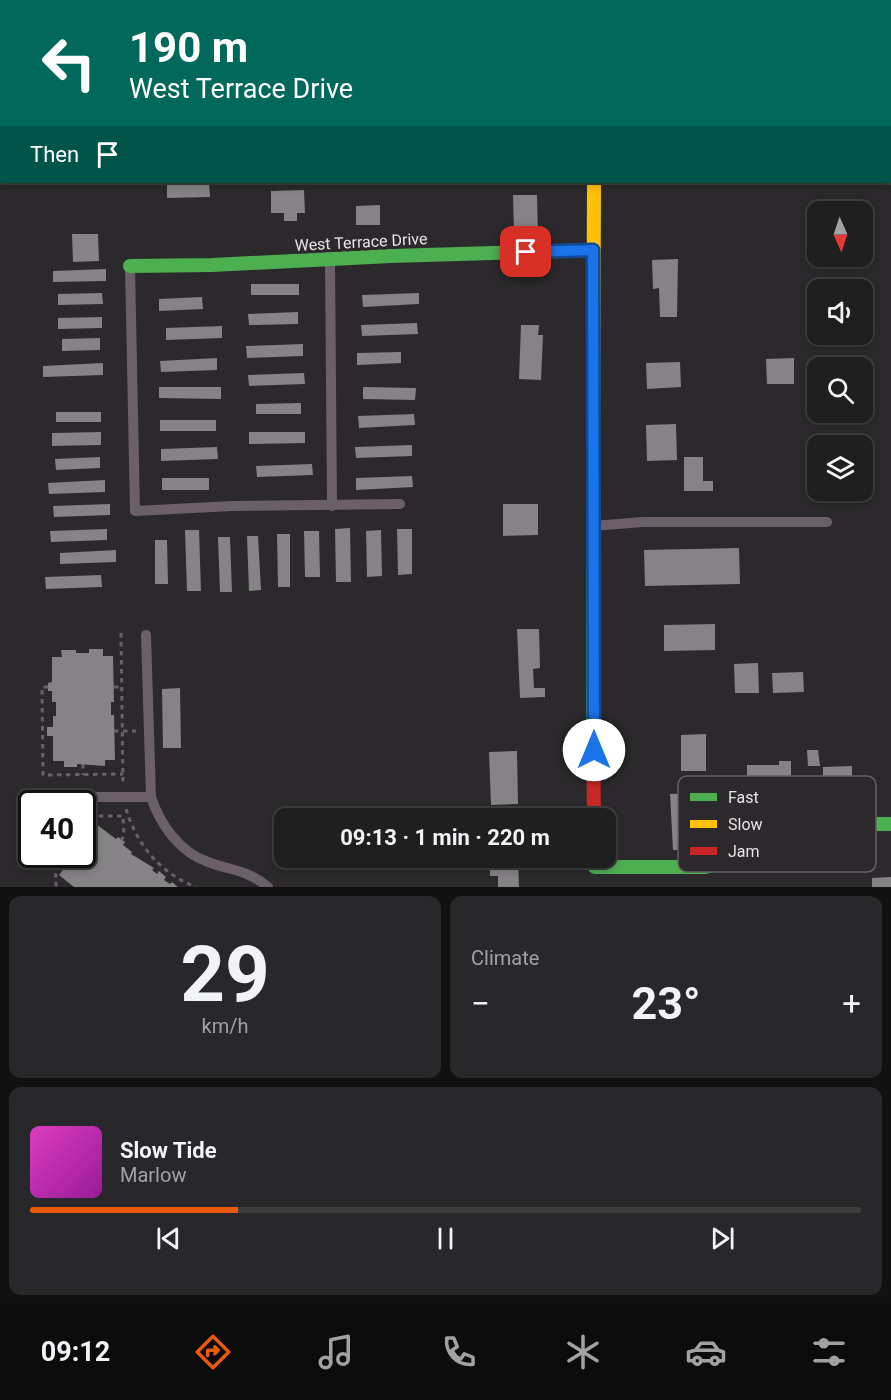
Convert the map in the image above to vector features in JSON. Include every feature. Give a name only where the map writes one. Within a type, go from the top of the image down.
[{"type":"street","points":[[594,183],[592,526],[594,808]]},
{"type":"street","name":"West Terrace Drive","points":[[130,266],[212,265],[593,250]]},
{"type":"street","points":[[616,867],[678,867]]},
{"type":"lane","points":[[330,260],[332,506]]},
{"type":"lane","points":[[130,266],[135,511],[232,506],[400,504]]},
{"type":"lane","points":[[592,526],[643,522],[826,522]]},
{"type":"lane","points":[[146,635],[151,797],[155,808],[176,842],[207,862],[235,868],[259,879],[268,887]]},
{"type":"lane","points":[[96,797],[151,797]]},
{"type":"path","points":[[121,633],[123,789]]},
{"type":"path","points":[[48,687],[42,687],[43,775],[123,774]]},
{"type":"path","points":[[114,687],[121,687]]},
{"type":"path","points":[[114,731],[138,731]]},
{"type":"path","points":[[42,732],[47,732]]},
{"type":"path","points":[[83,764],[84,774]]},
{"type":"path","points":[[126,809],[142,845],[165,870],[196,887]]},
{"type":"path","points":[[96,816],[123,816],[124,836],[121,840]]},
{"type":"path","points":[[123,822],[130,822]]},
{"type":"path","points":[[55,868],[56,885],[59,887]]},
{"type":"path","points":[[162,874],[165,870]]},
{"type":"building","points":[[167,183],[209,183],[210,197],[167,198]]},
{"type":"building","points":[[304,190],[305,213],[297,213],[297,221],[284,221],[284,213],[271,213],[271,191]]},
{"type":"building","points":[[513,195],[537,195],[538,235],[514,235]]},
{"type":"building","points":[[380,205],[380,225],[356,225],[356,206]]},
{"type":"building","points":[[72,234],[98,234],[99,261],[73,262]]},
{"type":"building","points":[[678,259],[677,317],[660,317],[659,288],[653,289],[652,260]]},
{"type":"building","points":[[106,269],[106,281],[53,282],[53,271]]},
{"type":"building","points":[[251,284],[299,284],[299,295],[251,295]]},
{"type":"building","points":[[102,293],[103,304],[58,305],[58,294]]},
{"type":"building","points":[[419,293],[419,304],[363,307],[362,295]]},
{"type":"building","points":[[202,297],[203,309],[159,311],[159,299]]},
{"type":"building","points":[[298,312],[298,324],[249,325],[248,314]]},
{"type":"building","points":[[102,317],[102,328],[58,329],[58,318]]},
{"type":"building","points":[[417,323],[418,334],[362,336],[361,325]]},
{"type":"building","points":[[521,325],[539,325],[538,335],[543,335],[541,380],[519,379]]},
{"type":"building","points":[[222,326],[222,338],[166,340],[166,328]]},
{"type":"building","points":[[100,338],[100,350],[62,351],[62,339]]},
{"type":"building","points":[[303,344],[303,356],[247,358],[246,346]]},
{"type":"building","points":[[401,352],[401,363],[357,365],[357,353]]},
{"type":"building","points":[[217,358],[217,370],[161,372],[160,361]]},
{"type":"building","points":[[794,358],[794,384],[767,384],[766,359]]},
{"type":"building","points":[[680,362],[681,387],[647,389],[646,363]]},
{"type":"building","points":[[103,363],[103,375],[43,377],[43,366]]},
{"type":"building","points":[[304,373],[305,384],[249,386],[248,375]]},
{"type":"building","points":[[159,387],[221,387],[221,399],[159,398]]},
{"type":"building","points":[[363,387],[416,388],[415,400],[363,399]]},
{"type":"building","points":[[301,403],[301,414],[256,414],[256,404]]},
{"type":"building","points":[[56,412],[101,412],[101,422],[56,422]]},
{"type":"building","points":[[414,414],[415,425],[359,428],[358,416]]},
{"type":"building","points":[[160,420],[216,420],[216,431],[160,431]]},
{"type":"building","points":[[676,424],[677,460],[647,461],[646,425]]},
{"type":"building","points":[[101,432],[101,445],[52,446],[52,433]]},
{"type":"building","points":[[249,432],[305,432],[305,443],[249,444]]},
{"type":"building","points":[[412,445],[412,456],[356,458],[355,447]]},
{"type":"building","points":[[217,447],[218,459],[161,461],[161,449]]},
{"type":"building","points":[[100,457],[100,468],[56,470],[55,459]]},
{"type":"building","points":[[684,457],[703,457],[703,481],[713,481],[713,491],[684,491]]},
{"type":"building","points":[[312,464],[313,475],[257,477],[256,466]]},
{"type":"building","points":[[412,476],[413,487],[356,490],[356,478]]},
{"type":"building","points":[[162,478],[209,478],[209,490],[162,490]]},
{"type":"building","points":[[105,480],[105,492],[49,494],[48,483]]},
{"type":"building","points":[[110,504],[110,515],[54,517],[53,506]]},
{"type":"building","points":[[503,504],[538,504],[538,535],[503,536]]},
{"type":"building","points":[[350,528],[351,582],[336,582],[335,529]]},
{"type":"building","points":[[107,529],[107,540],[51,542],[50,531]]},
{"type":"building","points":[[397,529],[412,529],[412,574],[398,575]]},
{"type":"building","points":[[185,530],[199,530],[201,591],[187,591]]},
{"type":"building","points":[[381,530],[382,576],[367,577],[366,531]]},
{"type":"building","points":[[304,531],[319,531],[320,577],[305,577]]},
{"type":"building","points":[[277,534],[290,534],[290,587],[278,587]]},
{"type":"building","points":[[247,536],[258,536],[261,590],[249,591]]},
{"type":"building","points":[[218,537],[230,537],[232,592],[220,592]]},
{"type":"building","points":[[155,540],[167,540],[168,584],[155,584]]},
{"type":"building","points":[[739,548],[740,584],[645,586],[644,550]]},
{"type":"building","points":[[116,550],[116,562],[60,564],[60,553]]},
{"type":"building","points":[[101,575],[102,587],[46,589],[45,577]]},
{"type":"building","points":[[715,624],[715,650],[664,651],[664,625]]},
{"type":"building","points":[[517,629],[539,629],[540,668],[533,669],[534,688],[545,688],[545,697],[520,698]]},
{"type":"building","points":[[89,649],[103,649],[103,656],[113,656],[114,702],[111,702],[111,715],[114,715],[115,760],[105,760],[105,766],[77,764],[77,767],[64,767],[64,761],[53,761],[53,736],[47,736],[47,727],[53,727],[53,716],[56,716],[56,702],[52,702],[52,691],[48,691],[48,683],[52,682],[52,657],[62,657],[61,650],[89,653]]},
{"type":"building","points":[[758,663],[759,693],[735,693],[734,664]]},
{"type":"building","points":[[803,672],[804,692],[773,693],[772,673]]},
{"type":"building","points":[[180,688],[181,748],[163,748],[162,689]]},
{"type":"building","points":[[706,734],[706,771],[681,771],[681,735]]},
{"type":"building","points":[[807,750],[818,750],[820,766],[808,766]]},
{"type":"building","points":[[517,751],[518,804],[491,805],[489,752]]},
{"type":"building","points":[[779,761],[791,761],[791,776],[747,776],[747,765],[779,765]]},
{"type":"building","points":[[852,766],[852,776],[823,776],[823,767]]},
{"type":"building","points":[[670,794],[678,794],[678,850],[673,850]]},
{"type":"building","points":[[96,824],[116,839],[118,837],[125,842],[123,845],[132,852],[131,854],[154,868],[152,870],[157,874],[159,871],[166,877],[164,880],[178,887],[74,887],[59,875],[64,868],[96,868]]},
{"type":"building","points":[[490,868],[518,868],[519,887],[498,887],[498,876],[490,876]]},
{"type":"building","points":[[891,877],[891,887],[872,887],[872,878]]},
{"type":"traffic: fast","points":[[130,266],[212,265],[391,256],[593,250]]},
{"type":"traffic: fast","points":[[593,456],[593,738]]},
{"type":"traffic: fast","points":[[876,824],[891,824]]},
{"type":"traffic: fast","points":[[616,867],[678,867]]},
{"type":"traffic: slow","points":[[593,456],[594,183]]},
{"type":"traffic: jam","points":[[593,738],[594,808]]},
{"type":"route","points":[[526,252],[593,250],[594,750]]}]
